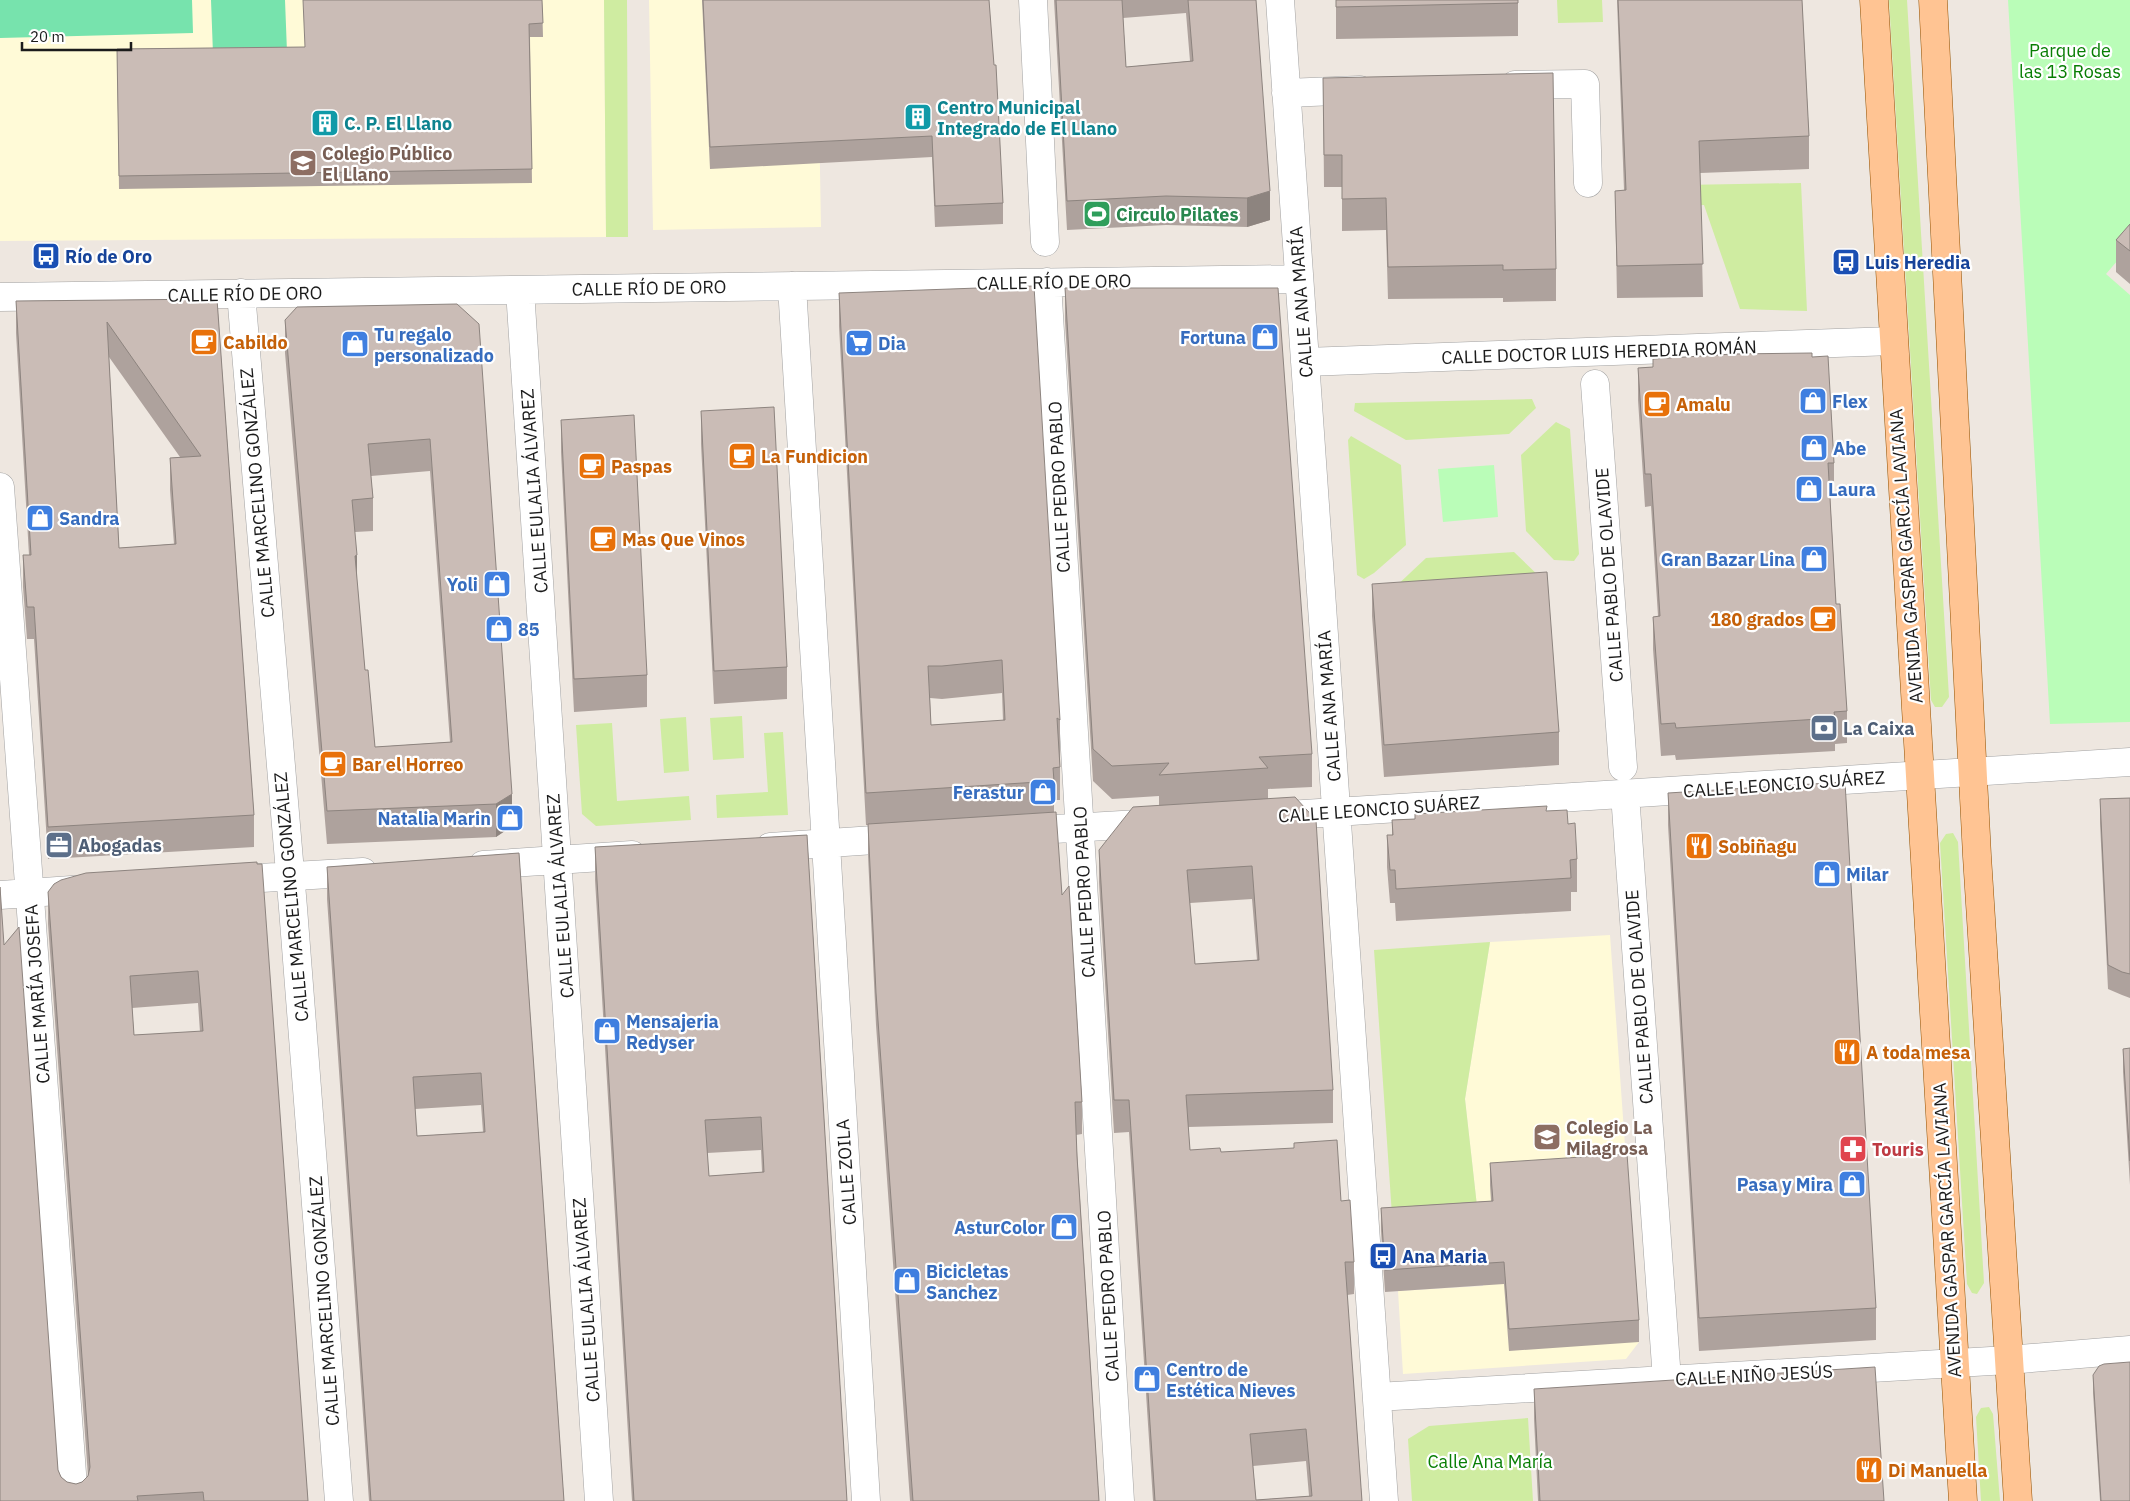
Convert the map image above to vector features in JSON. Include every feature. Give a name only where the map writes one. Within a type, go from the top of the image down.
[{"type":"main road","name":"AVENIDA GASPAR GARCÍA LAVIANA","points":[[1874,0],[1963,1501]]},
{"type":"main road","points":[[1933,0],[1973,772],[2018,1501]]},
{"type":"street","points":[[1033,0],[1045,242]]},
{"type":"street","name":"CALLE ANA MARÍA","points":[[1280,0],[1384,1501]]},
{"type":"street","points":[[1495,86],[1585,84],[1588,183]]},
{"type":"street","points":[[1286,92],[1389,90]]},
{"type":"street","name":"CALLE RÍO DE ORO","points":[[0,298],[1299,279]]},
{"type":"street","name":"CALLE PEDRO PABLO","points":[[1047,282],[1120,1501]]},
{"type":"street","name":"CALLE ZOILA","points":[[792,286],[866,1501]]},
{"type":"street","name":"CALLE EULALIA ÁLVAREZ","points":[[520,290],[599,1501]]},
{"type":"street","name":"CALLE MARCELINO GONZÁLEZ","points":[[241,293],[290,876],[339,1501]]},
{"type":"street","name":"CALLE DOCTOR LUIS HEREDIA ROMÁN","points":[[1305,362],[1893,340]]},
{"type":"street","name":"CALLE PABLO DE OLAVIDE","points":[[1595,384],[1623,767]]},
{"type":"street","name":"CALLE MARÍA JOSEFA","points":[[0,487],[74,1501]]},
{"type":"street","name":"CALLE LEONCIO SUÁREZ","points":[[1247,817],[2130,762]]},
{"type":"street","name":"CALLE PABLO DE OLAVIDE","points":[[1625,794],[1667,1380]]},
{"type":"street","points":[[993,833],[1177,821]]},
{"type":"street","points":[[742,848],[926,837]]},
{"type":"street","points":[[459,866],[656,854]]},
{"type":"street","points":[[201,882],[390,870]]},
{"type":"street","points":[[0,895],[112,888]]},
{"type":"street","name":"CALLE NIÑO JESÚS","points":[[1377,1397],[2008,1360],[2130,1350]]},
{"type":"shaded area","name":"Colegio Público El Llano","points":[[0,0],[604,0],[606,237],[0,241]]},
{"type":"shaded area","points":[[649,0],[817,0],[821,227],[653,230]]},
{"type":"shaded area","name":"Colegio La Milagrosa","points":[[1610,935],[1639,1342],[1626,1359],[1403,1374],[1398,1291],[1483,1286],[1479,1224],[1465,1099],[1490,942]]},
{"type":"green space","points":[[0,0],[192,0],[193,33],[0,38]]},
{"type":"green space","points":[[211,0],[285,0],[287,52],[213,54]]},
{"type":"green space","points":[[604,0],[627,0],[628,237],[606,237]]},
{"type":"green space","points":[[1557,0],[1602,0],[1603,22],[1558,23]]},
{"type":"green space","points":[[1889,0],[1907,0],[1949,697],[1942,707],[1935,707],[1931,700]]},
{"type":"green space","name":"Parque de las 13 Rosas","points":[[2008,0],[2130,0],[2130,246],[2106,274],[2130,295],[2130,722],[2050,724]]},
{"type":"green space","points":[[1801,183],[1807,311],[1740,309],[1704,205],[1630,208],[1626,186]]},
{"type":"green space","points":[[1532,399],[1536,408],[1509,434],[1406,440],[1354,411],[1355,403]]},
{"type":"green space","points":[[1556,422],[1570,429],[1579,554],[1574,561],[1554,560],[1526,531],[1521,455]]},
{"type":"green space","points":[[1351,436],[1401,465],[1406,545],[1374,573],[1364,579],[1357,575],[1348,440]]},
{"type":"green space","points":[[1494,465],[1498,517],[1443,522],[1438,469]]},
{"type":"green space","points":[[1514,552],[1542,579],[1392,590],[1426,558]]},
{"type":"green space","points":[[742,716],[744,758],[713,760],[710,718]]},
{"type":"green space","points":[[686,717],[689,771],[664,773],[660,719]]},
{"type":"green space","points":[[612,723],[617,801],[689,796],[691,820],[596,826],[582,814],[576,725]]},
{"type":"green space","points":[[783,732],[788,815],[717,818],[716,795],[768,792],[764,733]]},
{"type":"green space","points":[[1953,833],[1958,842],[1984,1283],[1977,1294],[1972,1293],[1967,1284],[1940,843],[1946,834]]},
{"type":"green space","points":[[1490,942],[1465,1099],[1479,1224],[1393,1230],[1374,950]]},
{"type":"green space","points":[[1989,1407],[1993,1414],[2000,1501],[1981,1501],[1976,1417],[1981,1408]]},
{"type":"green space","name":"Calle Ana María","points":[[1528,1418],[1533,1501],[1412,1501],[1408,1439],[1429,1426]]},
{"type":"building","name":"C. P. El Llano","points":[[303,0],[542,0],[543,23],[529,24],[532,169],[119,176],[117,49],[305,47]]},
{"type":"building","points":[[703,0],[989,0],[994,65],[996,65],[1003,203],[935,206],[932,136],[710,147]]},
{"type":"building","points":[[1056,0],[1122,0],[1126,67],[1193,61],[1188,0],[1256,0],[1270,191],[1247,198],[1166,196],[1067,201]]},
{"type":"building","points":[[1336,0],[1518,0],[1518,3],[1336,7]]},
{"type":"building","points":[[1618,0],[1802,0],[1809,136],[1699,141],[1703,264],[1617,266],[1615,191],[1626,190]]},
{"type":"building","points":[[1553,73],[1556,269],[1503,270],[1503,265],[1388,267],[1386,198],[1342,199],[1342,155],[1324,155],[1323,78]]},
{"type":"building","points":[[2130,224],[2130,251],[2116,240]]},
{"type":"building","points":[[1034,286],[1060,720],[1057,718],[1060,767],[1053,768],[1054,781],[866,793],[839,293]],"holes":[[[1002,660],[1005,720],[931,725],[928,666]]]},
{"type":"building","points":[[1065,288],[1278,288],[1312,754],[1259,757],[1268,768],[1159,775],[1169,763],[1112,766],[1093,749]]},
{"type":"building","points":[[217,299],[254,815],[48,827],[34,607],[27,607],[23,555],[31,555],[16,301]],"holes":[[[107,322],[201,456],[170,458],[176,544],[119,548]]]},
{"type":"building","points":[[457,304],[479,324],[512,794],[496,804],[327,811],[285,320],[297,307]],"holes":[[[430,439],[452,742],[375,747],[368,670],[365,670],[352,500],[373,498],[368,444]]]},
{"type":"building","points":[[1812,353],[1812,357],[1828,356],[1834,463],[1828,463],[1836,604],[1840,604],[1847,711],[1834,712],[1835,718],[1676,728],[1675,723],[1661,724],[1653,617],[1660,616],[1651,474],[1645,474],[1638,368],[1653,367],[1653,359],[1733,354]]},
{"type":"building","points":[[774,407],[787,667],[714,671],[701,411]]},
{"type":"building","points":[[634,415],[647,675],[574,679],[561,420]]},
{"type":"building","points":[[1547,572],[1559,732],[1384,745],[1372,584]]},
{"type":"building","points":[[1845,782],[1876,1308],[1699,1318],[1668,793]]},
{"type":"building","points":[[1295,797],[1316,820],[1333,1090],[1186,1095],[1190,1150],[1220,1148],[1221,1152],[1294,1148],[1294,1143],[1337,1140],[1341,1201],[1350,1200],[1354,1262],[1345,1262],[1362,1501],[1155,1501],[1129,1100],[1114,1100],[1099,850],[1133,807]],"holes":[[[1252,866],[1259,960],[1195,964],[1187,870]],[[1306,1429],[1312,1496],[1256,1500],[1250,1434]]]},
{"type":"building","points":[[2130,798],[2130,974],[2108,965],[2100,799]]},
{"type":"building","points":[[1547,806],[1546,811],[1567,810],[1568,824],[1575,823],[1577,859],[1570,860],[1571,878],[1396,889],[1395,870],[1390,870],[1387,835],[1393,835],[1392,820],[1415,819],[1415,814]]},
{"type":"building","points":[[1056,812],[1062,895],[1069,886],[1082,1102],[1075,1102],[1077,1156],[1099,1501],[913,1501],[876,993],[868,824]]},
{"type":"building","points":[[807,835],[847,1501],[634,1501],[595,847]],"holes":[[[761,1117],[764,1172],[709,1176],[705,1120]]]},
{"type":"building","points":[[519,853],[564,1501],[371,1501],[327,867]],"holes":[[[481,1073],[485,1132],[417,1136],[413,1077]]]},
{"type":"building","points":[[257,862],[257,864],[262,864],[308,1501],[204,1501],[203,1492],[137,1496],[138,1501],[0,1501],[0,887],[4,945],[19,927],[58,1470],[61,1477],[67,1482],[76,1484],[82,1482],[88,1476],[90,1467],[48,892],[54,884],[61,880],[86,873]],"holes":[[[198,971],[203,1031],[134,1035],[130,976]]]},
{"type":"building","points":[[2130,1048],[2130,1161],[2123,1049]]},
{"type":"building","points":[[1627,1154],[1639,1320],[1509,1329],[1504,1262],[1385,1270],[1381,1208],[1493,1201],[1490,1163]]},
{"type":"building","points":[[2130,1362],[2130,1501],[2101,1501],[2093,1375],[2099,1366],[2104,1364]]},
{"type":"building","points":[[1875,1367],[1884,1501],[1540,1501],[1534,1389]]},
{"type":"place","name":"Centro Municipal Integrado de El Llano","points":[[918,117]]},
{"type":"place","name":"C. P. El Llano","points":[[325,123]]},
{"type":"place","name":"Colegio Público El Llano","points":[[303,163]]},
{"type":"place","name":"Circulo Pilates","points":[[1097,214]]},
{"type":"place","name":"Río de Oro","points":[[46,256]]},
{"type":"place","name":"Luis Heredia","points":[[1846,262]]},
{"type":"place","name":"Fortuna","points":[[1265,337]]},
{"type":"place","name":"Cabildo","points":[[204,342]]},
{"type":"place","name":"Dia","points":[[859,343]]},
{"type":"place","name":"Tu regalo personalizado","points":[[355,344]]},
{"type":"place","name":"Flex","points":[[1813,401]]},
{"type":"place","name":"Amalu","points":[[1657,404]]},
{"type":"place","name":"Abe","points":[[1814,448]]},
{"type":"place","name":"La Fundicion","points":[[742,456]]},
{"type":"place","name":"Paspas","points":[[592,466]]},
{"type":"place","name":"Laura","points":[[1809,489]]},
{"type":"place","name":"Sandra","points":[[40,518]]},
{"type":"place","name":"Mas Que Vinos","points":[[603,539]]},
{"type":"place","name":"Gran Bazar Lina","points":[[1814,559]]},
{"type":"place","name":"Yoli","points":[[497,584]]},
{"type":"place","name":"180 grados","points":[[1823,619]]},
{"type":"place","name":"85","points":[[499,629]]},
{"type":"place","name":"La Caixa","points":[[1824,728]]},
{"type":"place","name":"Bar el Horreo","points":[[333,764]]},
{"type":"place","name":"Ferastur","points":[[1043,792]]},
{"type":"place","name":"Natalia Marin","points":[[510,818]]},
{"type":"place","name":"Abogadas","points":[[59,845]]},
{"type":"place","name":"Sobiñagu","points":[[1699,846]]},
{"type":"place","name":"Milar","points":[[1827,874]]},
{"type":"place","name":"Mensajeria Redyser","points":[[607,1031]]},
{"type":"place","name":"A toda mesa","points":[[1847,1052]]},
{"type":"place","name":"Colegio La Milagrosa","points":[[1547,1137]]},
{"type":"place","name":"Touris","points":[[1853,1149]]},
{"type":"place","name":"Pasa y Mira","points":[[1852,1184]]},
{"type":"place","name":"AsturColor","points":[[1064,1227]]},
{"type":"place","name":"Ana Maria","points":[[1383,1256]]},
{"type":"place","name":"Bicicletas Sanchez","points":[[907,1281]]},
{"type":"place","name":"Centro de Estética Nieves","points":[[1147,1379]]},
{"type":"place","name":"Di Manuella","points":[[1869,1470]]}]
